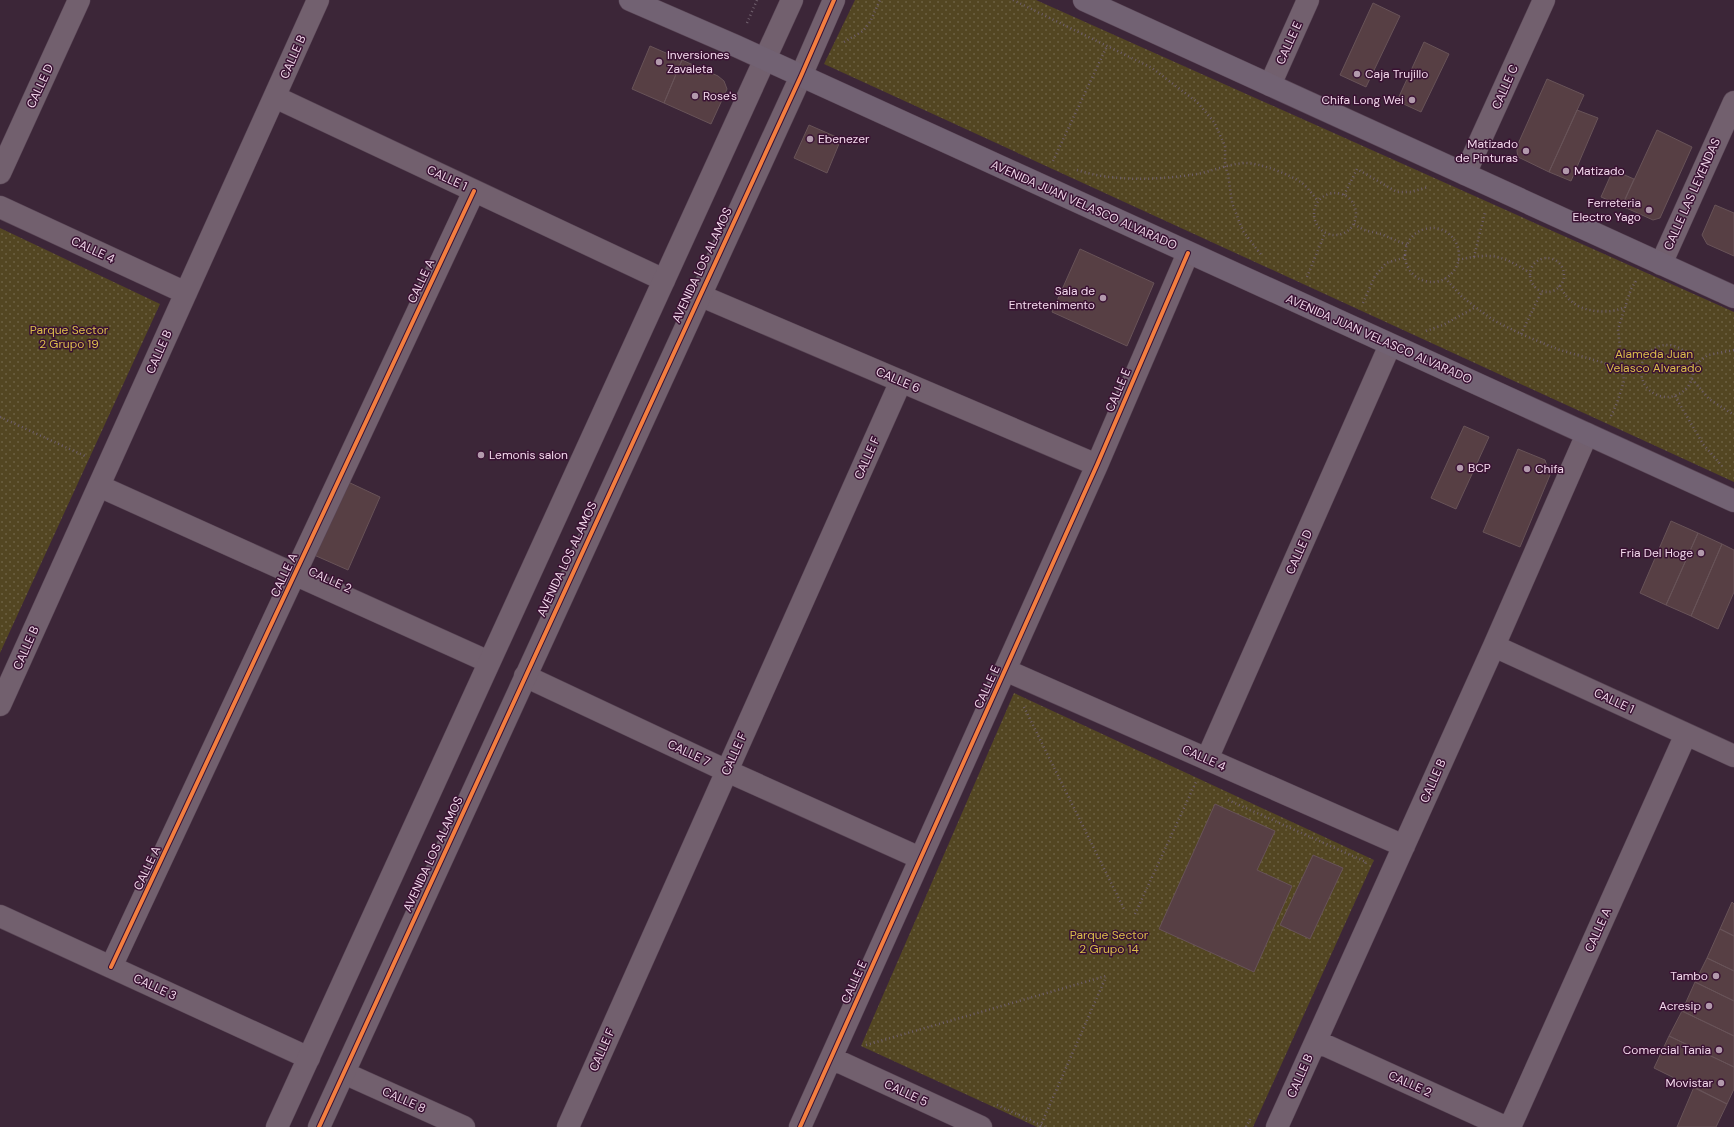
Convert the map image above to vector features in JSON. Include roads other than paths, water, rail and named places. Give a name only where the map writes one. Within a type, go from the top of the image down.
[{"type":"main road","name":"AVENIDA JUAN VELASCO ALVARADO","points":[[630,0],[766,60],[1734,501]]},
{"type":"main road","points":[[1084,0],[1734,297]]},
{"type":"street","name":"CALLE D","points":[[0,172],[79,0]]},
{"type":"street","name":"CALLE B","points":[[0,705],[6,678],[108,467],[318,0]]},
{"type":"street","points":[[277,1127],[766,60],[792,0]]},
{"type":"street","name":"AVENIDA LOS ALAMOS","points":[[319,1127],[699,295],[801,76],[834,0]]},
{"type":"street","name":"CALLE E","points":[[1270,85],[1308,0]]},
{"type":"street","name":"CALLE C","points":[[1465,174],[1544,0]]},
{"type":"street","name":"CALLE 1","points":[[275,97],[664,280]]},
{"type":"street","name":"CALLE LAS LEYENDAS","points":[[1656,262],[1734,102]]},
{"type":"street","name":"CALLE A","points":[[111,967],[474,191]]},
{"type":"street","name":"CALLE 4","points":[[0,207],[186,293]]},
{"type":"street","name":"CALLE E","points":[[800,1127],[1005,670],[1188,253]]},
{"type":"street","name":"CALLE 6","points":[[699,295],[1096,465]]},
{"type":"street","name":"CALLE D","points":[[1207,759],[1390,345]]},
{"type":"street","name":"CALLE F","points":[[568,1127],[901,382]]},
{"type":"street","name":"CALLE B","points":[[1277,1127],[1494,646],[1593,437]]},
{"type":"street","name":"CALLE 2","points":[[99,486],[489,662]]},
{"type":"street","name":"CALLE 1","points":[[1494,646],[1734,756]]},
{"type":"street","name":"CALLE 4","points":[[1005,670],[1404,846]]},
{"type":"street","name":"CALLE 7","points":[[525,676],[727,771],[920,858]]},
{"type":"street","name":"CALLE A","points":[[1510,1127],[1686,734]]},
{"type":"street","name":"CALLE 3","points":[[0,916],[309,1058]]},
{"type":"street","name":"CALLE 2","points":[[1316,1041],[1505,1127]]},
{"type":"street","name":"CALLE 5","points":[[831,1058],[982,1127]]},
{"type":"street","name":"CALLE 8","points":[[344,1073],[464,1127]]},
{"type":"place","name":"Inversiones Zavaleta","points":[[659,62]]},
{"type":"place","name":"Caja Trujillo","points":[[1357,74]]},
{"type":"place","name":"Rose's","points":[[695,96]]},
{"type":"place","name":"Chifa Long Wei","points":[[1412,100]]},
{"type":"place","name":"Ebenezer","points":[[810,139]]},
{"type":"place","name":"Matizado de Pinturas","points":[[1526,151]]},
{"type":"place","name":"Matizado","points":[[1566,171]]},
{"type":"place","name":"Ferreteria Electro Yago","points":[[1649,210]]},
{"type":"place","name":"Sala de Entretenimento","points":[[1103,298]]},
{"type":"place","name":"Lemonis salon","points":[[481,455]]},
{"type":"place","name":"BCP","points":[[1460,468]]},
{"type":"place","name":"Chifa","points":[[1527,469]]},
{"type":"place","name":"Fria Del Hoge","points":[[1701,553]]},
{"type":"place","name":"Tambo","points":[[1716,976]]},
{"type":"place","name":"Acresip","points":[[1709,1006]]},
{"type":"place","name":"Comercial Tania","points":[[1719,1050]]},
{"type":"place","name":"Movistar","points":[[1721,1083]]},
{"type":"park label","name":"Parque Sector 2 Grupo 19","points":[[69,337]]},
{"type":"park label","name":"Alameda Juan Velasco Alvarado","points":[[1654,361]]},
{"type":"park label","name":"Parque Sector 2 Grupo 14","points":[[1109,942]]}]
